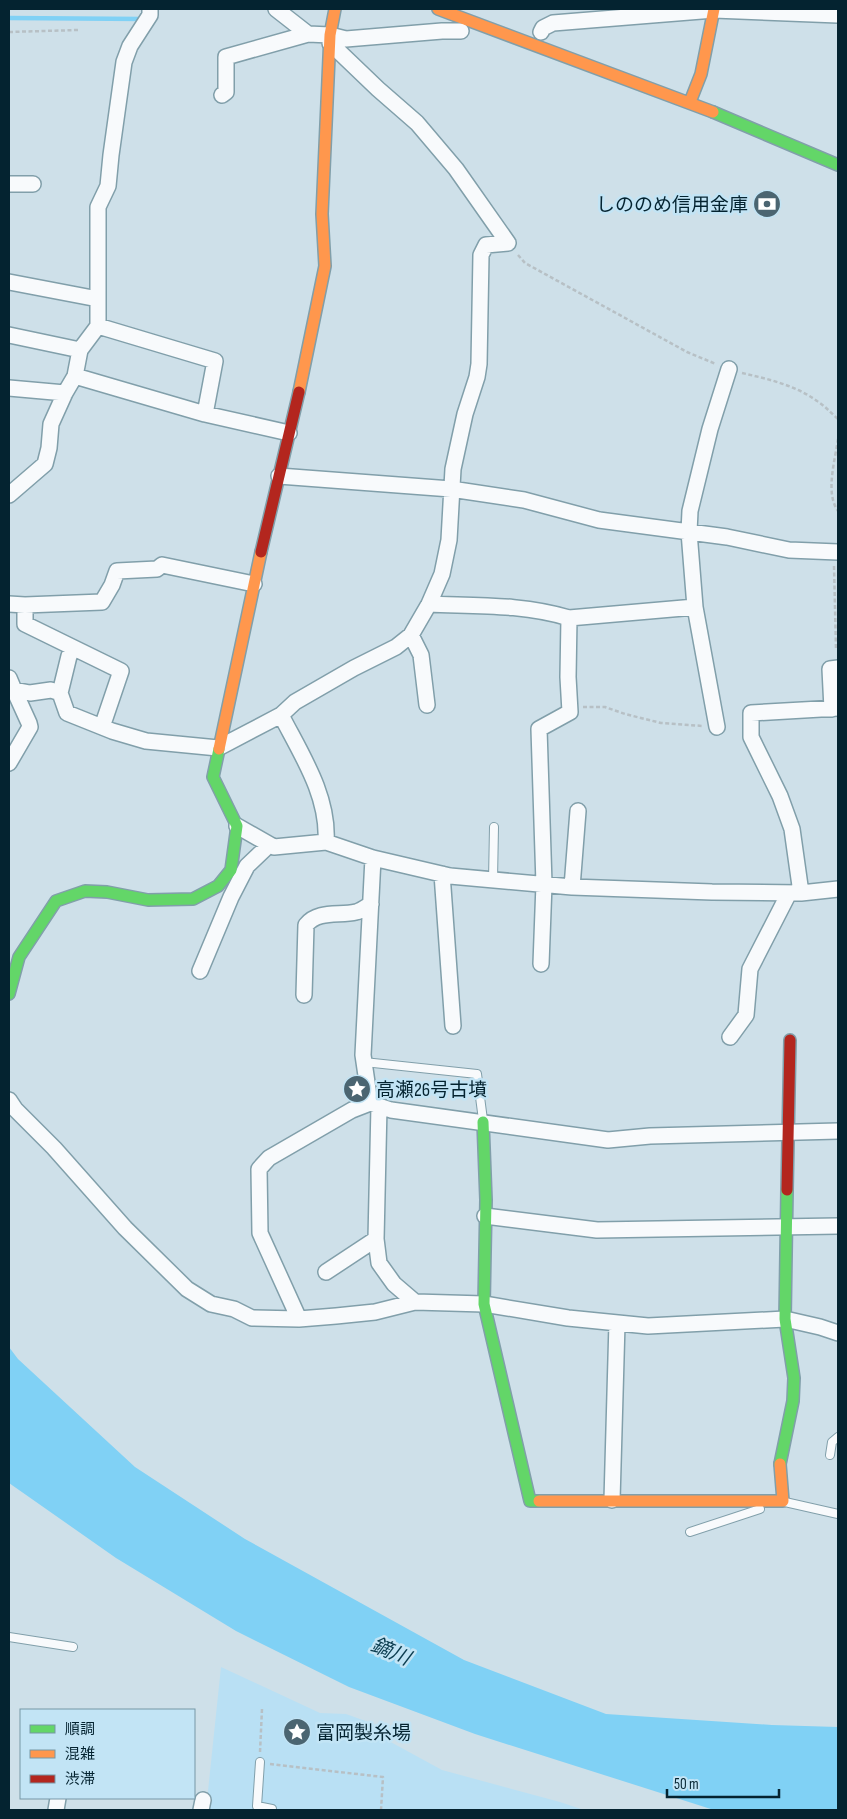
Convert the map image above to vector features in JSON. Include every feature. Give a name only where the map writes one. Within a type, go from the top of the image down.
[{"type":"street","points":[[9,495],[45,464],[49,448],[51,424],[75,376],[80,350],[98,326],[98,207],[108,186],[124,62],[130,46],[150,15],[150,9]]},
{"type":"street","points":[[276,9],[308,34],[330,39],[461,31]]},
{"type":"street","points":[[335,9],[330,39],[322,214],[325,266],[302,380],[254,584],[213,777],[237,826],[274,847],[326,842],[372,858],[442,874],[492,880],[572,887],[712,892],[795,893],[838,889]]},
{"type":"street","points":[[438,9],[690,102],[838,165]]},
{"type":"street","points":[[690,102],[701,74],[714,9]]},
{"type":"street","points":[[541,32],[543,28],[554,23],[714,9],[838,15]]},
{"type":"street","points":[[222,94],[226,92],[226,57],[308,34]]},
{"type":"street","points":[[73,649],[60,693],[67,713],[102,727],[146,741],[218,748],[281,715],[295,702],[354,668],[396,647],[411,635],[429,604],[442,574],[449,540],[451,489],[457,448],[479,364],[481,256],[486,245],[508,243],[456,169],[417,123],[378,89],[330,39]]},
{"type":"street","points":[[9,184],[33,184]]},
{"type":"street","points":[[9,282],[98,299]]},
{"type":"street","points":[[98,326],[215,361],[205,414]]},
{"type":"street","points":[[9,335],[80,350]]},
{"type":"street","points":[[717,727],[695,606],[689,532],[690,511],[710,429],[729,369]]},
{"type":"street","points":[[75,376],[205,414],[289,433]]},
{"type":"street","points":[[9,388],[65,393]]},
{"type":"street","points":[[279,476],[451,489],[524,500],[599,520],[727,537],[789,550],[836,552]]},
{"type":"street","points":[[9,604],[102,602],[117,572],[157,569],[162,565],[254,584]]},
{"type":"street","points":[[429,604],[523,610],[553,613],[569,618],[695,606]]},
{"type":"street","points":[[25,605],[25,624],[121,671],[102,727]]},
{"type":"street","points":[[541,964],[544,884],[539,730],[570,712],[568,677],[569,618]]},
{"type":"street","points":[[411,635],[421,656],[427,705]]},
{"type":"street","points":[[730,1037],[746,1015],[750,969],[795,893],[792,829],[780,796],[751,737],[751,713],[835,709],[830,669],[838,668]]},
{"type":"street","points":[[12,684],[30,693],[51,690],[60,693]]},
{"type":"street","points":[[9,763],[30,727],[12,684]]},
{"type":"street","points":[[281,715],[315,782],[327,829],[326,842]]},
{"type":"street","points":[[572,887],[578,811]]},
{"type":"street","points":[[9,994],[12,955],[56,901],[84,892],[107,892],[148,900],[193,899],[218,886],[231,870],[237,826]]},
{"type":"street","points":[[200,972],[231,897],[247,866],[269,845]]},
{"type":"street","points":[[372,858],[364,1062],[375,1105],[376,1239],[379,1263],[394,1284],[415,1302]]},
{"type":"street","points":[[442,874],[453,1026]]},
{"type":"street","points":[[304,995],[306,925],[311,919],[322,915],[356,912],[370,904]]},
{"type":"street","points":[[483,1122],[484,1304],[530,1501],[783,1501],[780,1460],[793,1401],[794,1378],[785,1319],[790,1040]]},
{"type":"street","points":[[9,1100],[15,1109],[54,1148],[125,1228],[187,1289],[211,1304],[234,1309],[252,1318],[298,1319],[374,1312],[415,1302],[484,1304],[568,1318],[648,1326],[785,1319],[838,1333]]},
{"type":"street","points":[[298,1319],[260,1233],[259,1169],[268,1158],[352,1110],[375,1105],[391,1110],[608,1140],[650,1136],[838,1131]]},
{"type":"street","points":[[485,1216],[597,1230],[838,1226]]},
{"type":"street","points":[[326,1272],[376,1239]]},
{"type":"street","points":[[612,1500],[617,1323]]},
{"type":"lane","points":[[492,880],[494,827]]},
{"type":"lane","points":[[364,1062],[477,1074],[483,1122]]},
{"type":"lane","points":[[830,1455],[832,1442],[838,1437]]},
{"type":"lane","points":[[690,1532],[783,1501],[838,1514]]},
{"type":"lane","points":[[9,1637],[73,1647]]},
{"type":"lane","points":[[260,1762],[257,1806],[272,1808],[272,1810]]},
{"type":"path","points":[[9,32],[78,30]]},
{"type":"path","points":[[508,243],[525,263],[687,352],[729,369],[795,388],[818,401],[838,419]]},
{"type":"path","points":[[838,440],[831,494],[838,511]]},
{"type":"path","points":[[836,552],[836,649]]},
{"type":"path","points":[[570,706],[605,707],[661,723],[717,727]]},
{"type":"path","points":[[262,1709],[260,1762],[383,1778],[381,1810]]},
{"type":"shaded area","name":"富岡製糸場","points":[[221,1667],[320,1713],[346,1714],[374,1724],[387,1740],[442,1770],[584,1810],[206,1810]]},
{"type":"water","name":"鏑川","points":[[9,1347],[18,1359],[135,1467],[245,1539],[464,1660],[606,1714],[772,1725],[838,1727],[838,1810],[714,1810],[475,1734],[349,1687],[236,1631],[116,1558],[9,1483]]},
{"type":"waterway","points":[[9,18],[143,19]]},
{"type":"traffic: fast","points":[[713,112],[838,165]]},
{"type":"traffic: fast","points":[[9,994],[19,957],[56,901],[85,891],[107,892],[148,900],[193,899],[218,886],[231,870],[237,826],[213,777],[219,749]]},
{"type":"traffic: fast","points":[[483,1122],[486,1200],[484,1304],[530,1501],[539,1501]]},
{"type":"traffic: fast","points":[[780,1464],[793,1401],[794,1378],[785,1319],[787,1190]]},
{"type":"traffic: slow","points":[[299,392],[325,266],[322,214],[330,35],[335,9]]},
{"type":"traffic: slow","points":[[438,9],[713,112]]},
{"type":"traffic: slow","points":[[690,102],[701,74],[714,9]]},
{"type":"traffic: slow","points":[[219,749],[261,552]]},
{"type":"traffic: slow","points":[[539,1501],[783,1501],[780,1464]]},
{"type":"traffic: jam","points":[[261,552],[299,392]]},
{"type":"traffic: jam","points":[[787,1190],[790,1040]]},
{"type":"place","name":"しののめ信用金庫","points":[[767,204]]},
{"type":"place","name":"高瀬26号古墳","points":[[357,1089]]},
{"type":"place","name":"富岡製糸場","points":[[297,1732]]}]
